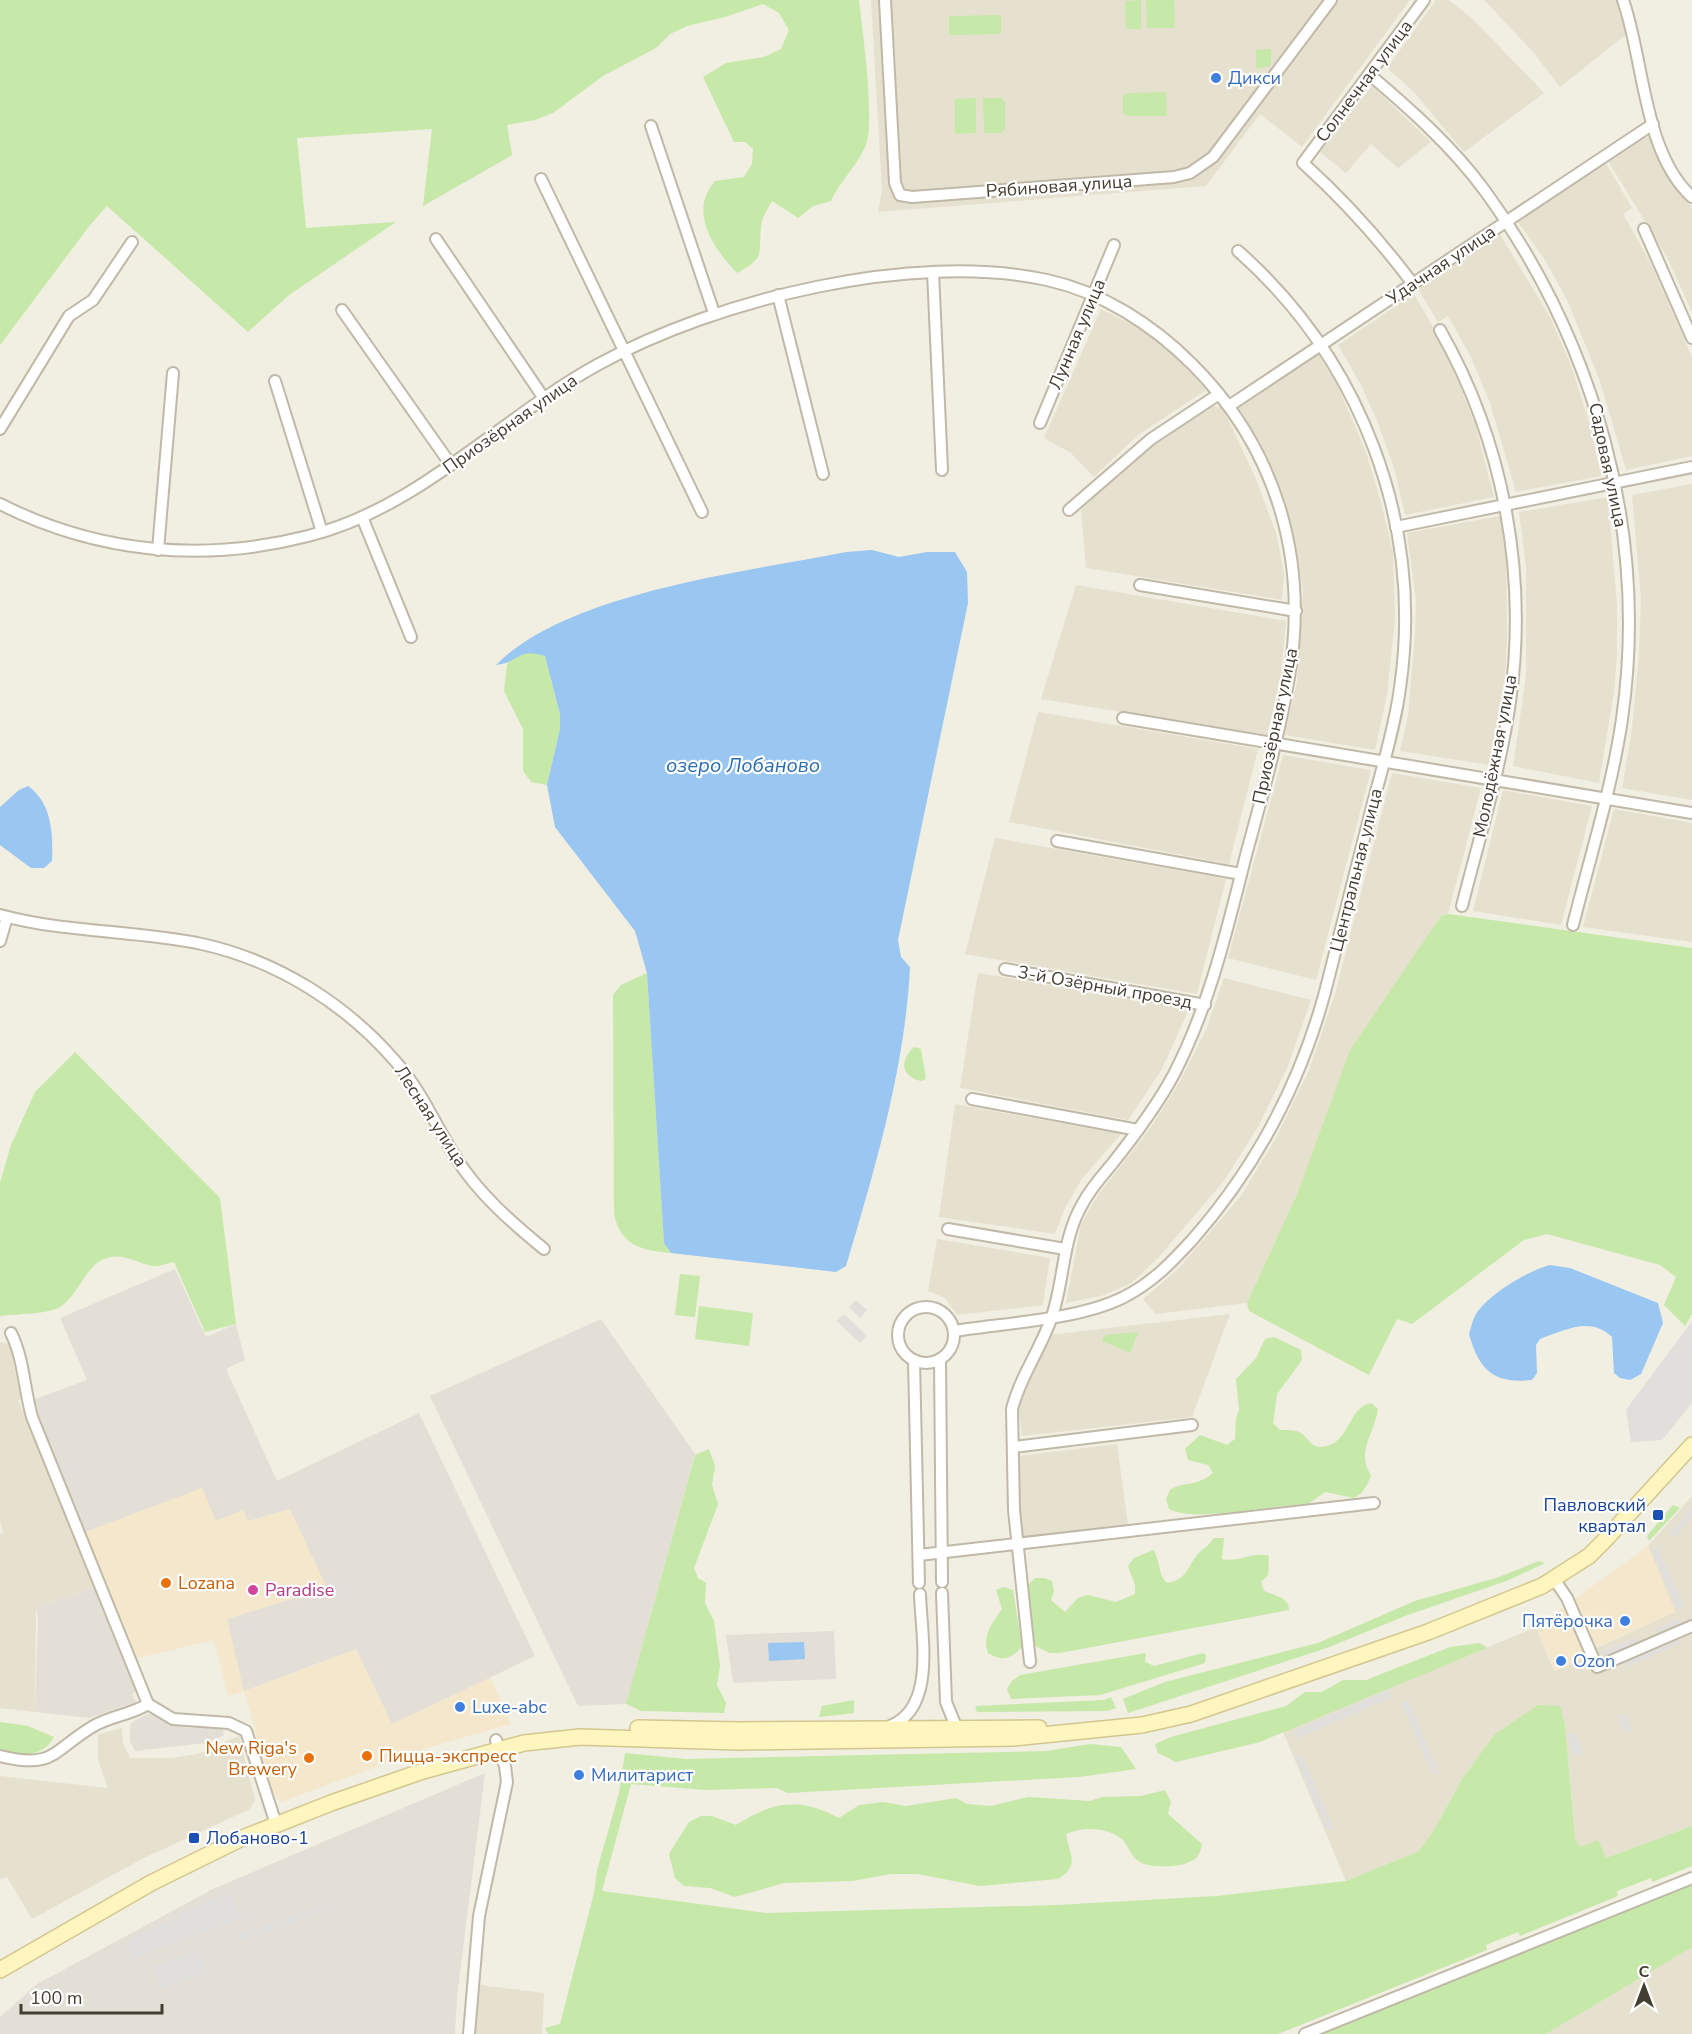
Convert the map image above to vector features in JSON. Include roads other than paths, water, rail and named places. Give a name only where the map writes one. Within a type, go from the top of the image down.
[{"type":"main road","points":[[498,1744],[580,1737],[737,1742],[959,1734],[1012,1726],[1081,1731],[1166,1721],[1226,1703],[1428,1632],[1519,1597],[1554,1579],[1605,1540],[1692,1444]]},
{"type":"main road","points":[[0,1959],[147,1875],[274,1820],[421,1761],[547,1731],[607,1728],[881,1730],[959,1734]]},
{"type":"main road","points":[[0,1970],[151,1883],[274,1820]]},
{"type":"street","name":"Рябиновая улица","points":[[885,0],[895,183],[900,195],[912,197],[1174,177],[1190,173],[1213,158],[1331,0]]},
{"type":"street","name":"Солнечная улица","points":[[1413,284],[1357,215],[1303,163],[1424,0]]},
{"type":"street","points":[[1623,0],[1630,20],[1653,124],[1667,163],[1692,197]]},
{"type":"street","name":"Садовая улица","points":[[1370,74],[1411,111],[1484,189],[1553,301],[1593,394],[1616,482],[1628,593],[1628,654],[1622,720],[1573,925]]},
{"type":"street","name":"Удачная улица","points":[[1229,406],[1653,124]]},
{"type":"street","points":[[651,126],[714,314]]},
{"type":"street","points":[[541,179],[702,512]]},
{"type":"street","points":[[1644,229],[1692,338]]},
{"type":"street","points":[[436,239],[543,397]]},
{"type":"street","points":[[0,429],[69,316],[93,300],[132,242]]},
{"type":"street","name":"Лунная улица","points":[[1040,423],[1114,245]]},
{"type":"street","name":"Центральная улица","points":[[954,1331],[1093,1309],[1123,1298],[1154,1279],[1208,1221],[1245,1172],[1277,1118],[1315,1029],[1384,762],[1400,688],[1404,632],[1404,586],[1396,527],[1375,449],[1354,400],[1323,345],[1272,281],[1238,251]]},
{"type":"street","points":[[933,272],[942,470]]},
{"type":"street","name":"Приозёрная улица","points":[[0,504],[67,532],[158,550],[194,552],[253,549],[322,532],[362,517],[427,483],[543,397],[625,351],[714,314],[778,295],[868,279],[933,272],[994,272],[1049,280],[1094,295],[1144,323],[1175,347],[1219,394],[1229,406],[1258,455],[1280,508],[1290,543],[1296,611],[1290,675],[1275,744],[1206,1005],[1172,1079],[1138,1130],[1081,1205],[1069,1231],[1052,1316],[1016,1393],[1012,1409],[1017,1545],[1030,1662]]},
{"type":"street","points":[[778,295],[823,474]]},
{"type":"street","points":[[342,310],[451,465]]},
{"type":"street","name":"Молодёжная улица","points":[[1440,330],[1482,417],[1505,504],[1516,596],[1510,703],[1494,780],[1462,906]]},
{"type":"street","points":[[158,550],[173,373]]},
{"type":"street","points":[[275,381],[322,532]]},
{"type":"street","points":[[1069,510],[1151,439],[1219,394]]},
{"type":"street","points":[[1396,527],[1692,467]]},
{"type":"street","points":[[362,517],[411,638]]},
{"type":"street","points":[[1140,585],[1296,611]]},
{"type":"street","points":[[1123,718],[1692,813]]},
{"type":"street","points":[[1057,841],[1241,874]]},
{"type":"street","points":[[0,941],[3,916]]},
{"type":"street","name":"Лесная улица","points":[[3,916],[92,932],[202,944],[242,956],[302,981],[347,1012],[397,1062],[457,1159],[482,1193],[544,1249]]},
{"type":"street","name":"3-й Озёрный проезд","points":[[1005,969],[1206,1005]]},
{"type":"street","points":[[972,1099],[1138,1130]]},
{"type":"street","points":[[948,1229],[1065,1249]]},
{"type":"street","points":[[926,1306],[939,1310],[949,1318],[954,1331],[953,1344],[940,1359],[927,1363],[914,1360],[901,1348],[898,1338],[903,1319],[913,1310],[926,1306]]},
{"type":"street","points":[[11,1333],[20,1350],[22,1373],[32,1417],[148,1704],[173,1719],[229,1723],[246,1731],[274,1820]]},
{"type":"street","points":[[940,1359],[941,1554],[946,1702],[959,1734]]},
{"type":"street","points":[[881,1730],[909,1716],[920,1691],[920,1588],[914,1360]]},
{"type":"street","points":[[1014,1446],[1192,1425]]},
{"type":"street","points":[[919,1555],[1374,1503]]},
{"type":"street","points":[[1554,1579],[1567,1598],[1597,1667],[1692,1626]]},
{"type":"street","points":[[0,1756],[20,1761],[48,1759],[93,1726],[134,1713],[148,1704]]},
{"type":"street","points":[[469,2034],[479,1916],[507,1782],[498,1744]]},
{"type":"street","points":[[1305,2034],[1692,1878]]},
{"type":"water","name":"озеро Лобаново","points":[[872,550],[899,557],[927,552],[955,552],[967,572],[968,603],[898,940],[901,957],[910,967],[907,1005],[895,1080],[868,1193],[846,1266],[836,1272],[671,1253],[664,1243],[647,973],[635,931],[555,827],[547,785],[560,729],[560,714],[545,656],[528,653],[504,664],[496,665],[528,640],[567,619],[612,602],[710,577],[846,552]]},
{"type":"water","points":[[28,786],[42,801],[51,830],[52,861],[44,868],[31,868],[0,845],[0,807],[19,790]]},
{"type":"water","points":[[1550,1265],[1570,1268],[1658,1303],[1663,1323],[1641,1374],[1630,1380],[1620,1378],[1614,1373],[1612,1337],[1595,1327],[1586,1326],[1568,1329],[1540,1339],[1536,1345],[1537,1373],[1532,1380],[1507,1380],[1490,1372],[1483,1365],[1469,1334],[1480,1308],[1508,1285],[1531,1272]]},
{"type":"water","points":[[804,1642],[805,1659],[769,1661],[768,1643]]},
{"type":"place","name":"Дикси","points":[[1216,78]]},
{"type":"place","name":"Павловский квартал","points":[[1658,1515]]},
{"type":"place","name":"Lozana","points":[[166,1583]]},
{"type":"place","name":"Paradise","points":[[253,1590]]},
{"type":"place","name":"Пятёрочка","points":[[1625,1621]]},
{"type":"place","name":"Ozon","points":[[1561,1661]]},
{"type":"place","name":"Luxe-abc","points":[[460,1707]]},
{"type":"place","name":"Пицца-экспресс","points":[[367,1756]]},
{"type":"place","name":"New Riga's Brewery","points":[[309,1758]]},
{"type":"place","name":"Милитарист","points":[[579,1775]]},
{"type":"place","name":"Лобаново-1","points":[[194,1838]]}]
